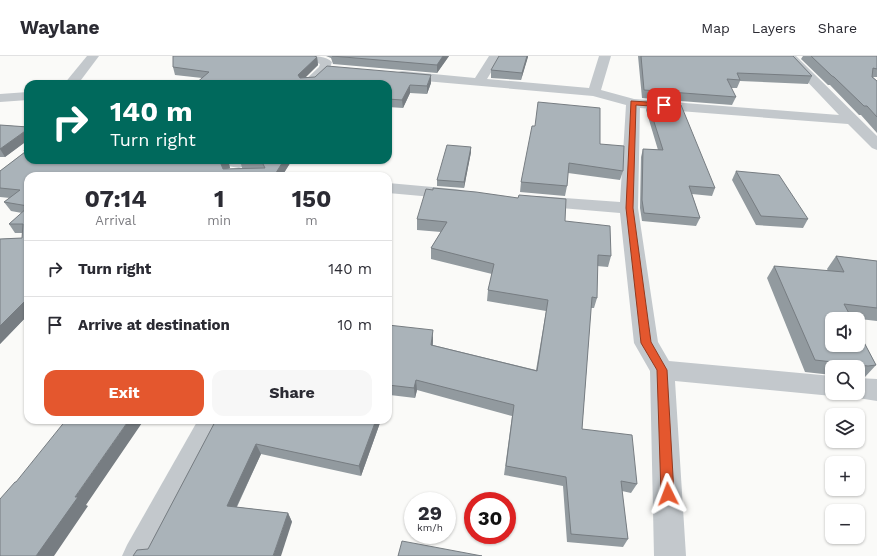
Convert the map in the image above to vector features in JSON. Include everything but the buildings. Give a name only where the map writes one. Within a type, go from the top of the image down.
[{"type":"street","points":[[74,80],[93,56]]},
{"type":"street","points":[[316,56],[326,62],[326,68]]},
{"type":"street","points":[[479,82],[495,56]]},
{"type":"street","points":[[594,92],[605,56]]},
{"type":"street","points":[[789,56],[877,145]]},
{"type":"street","points":[[312,80],[326,68],[341,70]]},
{"type":"street","points":[[387,74],[594,92],[633,103],[851,120]]},
{"type":"street","points":[[0,98],[24,96]]},
{"type":"street","points":[[633,103],[629,208],[646,343],[662,370],[670,556]]},
{"type":"street","points":[[226,164],[236,168]]},
{"type":"street","points":[[392,188],[474,195]]},
{"type":"street","points":[[520,199],[629,208]]},
{"type":"street","points":[[662,370],[825,385]]},
{"type":"street","points":[[865,389],[877,390]]},
{"type":"street","points":[[138,556],[210,424]]},
{"type":"route","points":[[664,105],[633,103],[629,208],[646,343],[662,370],[668,494]]}]
